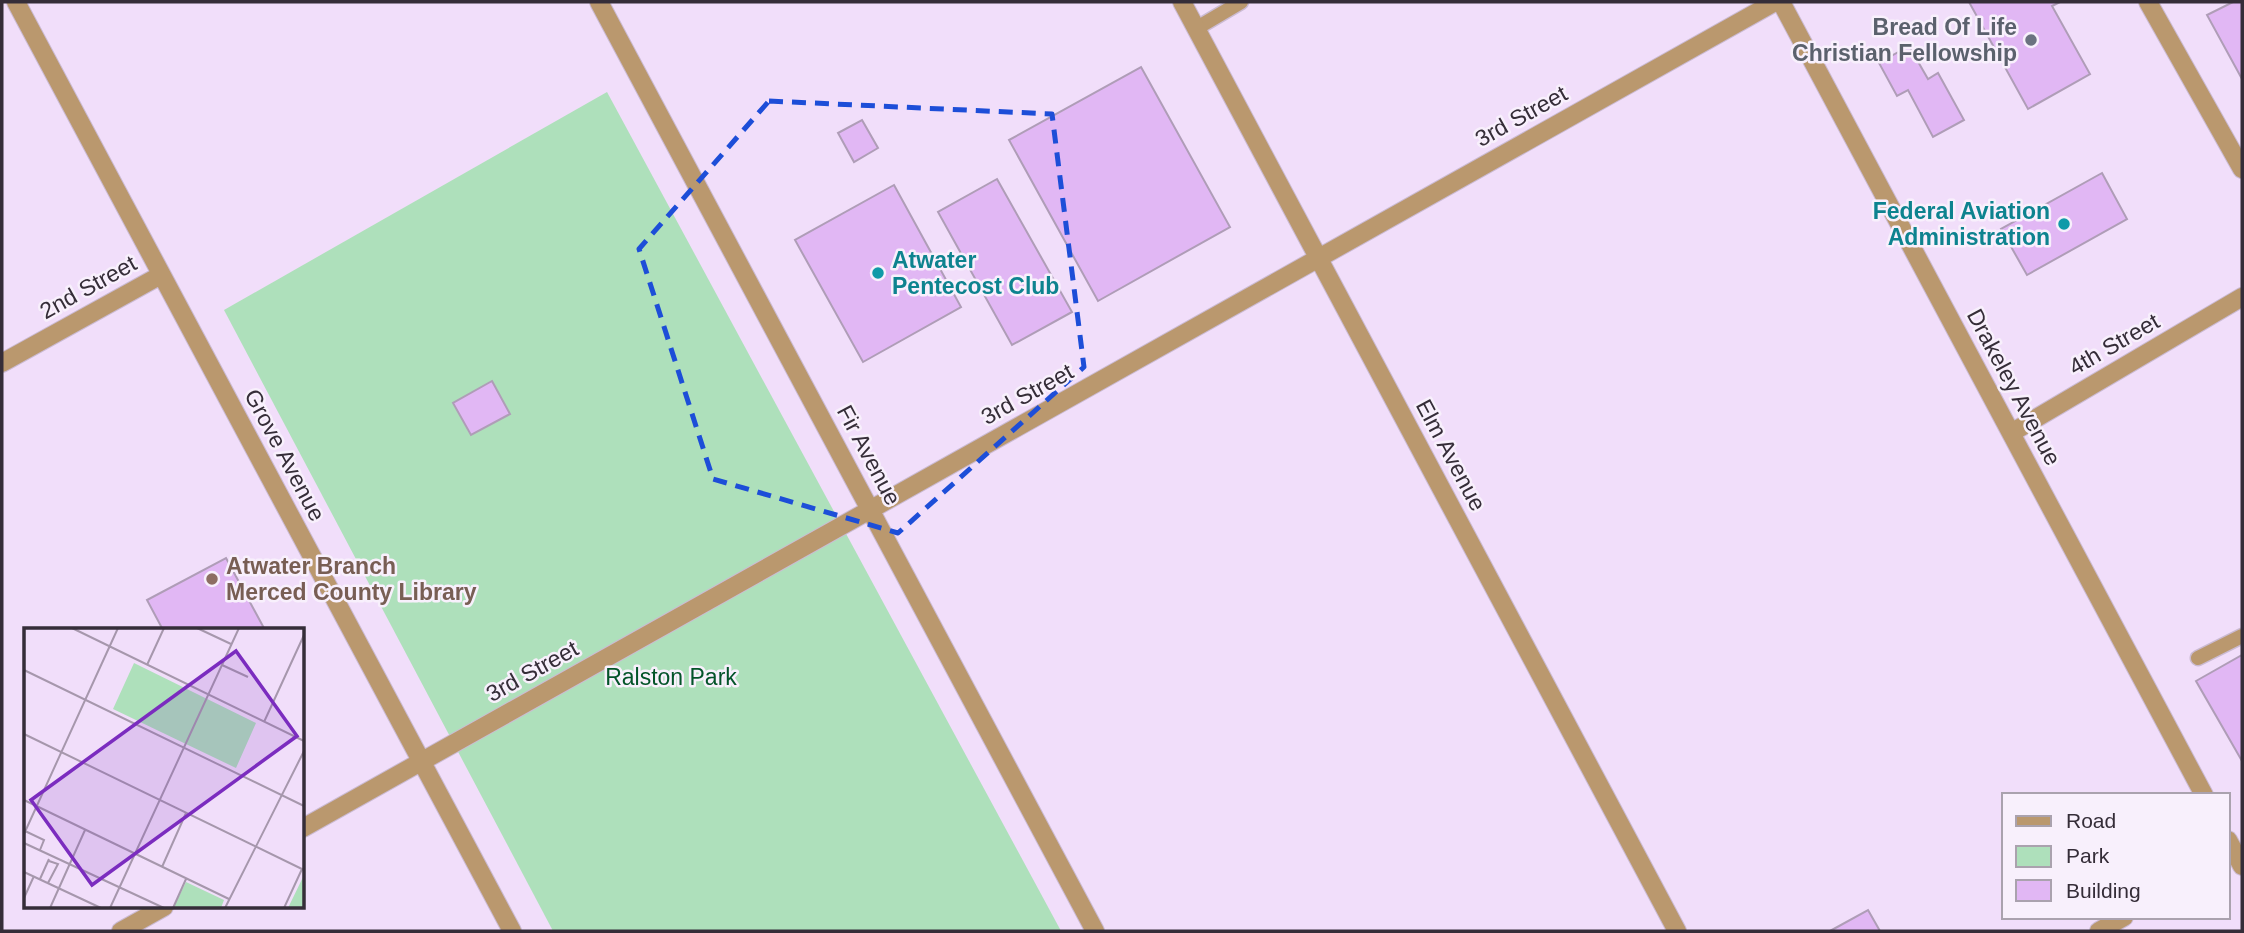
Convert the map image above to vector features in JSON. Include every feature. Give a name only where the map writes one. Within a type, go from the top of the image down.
[{"type":"street","name":"Grove Avenue","points":[[16,2],[512,931]]},
{"type":"street","name":"Fir Avenue","points":[[599,2],[1095,931]]},
{"type":"street","name":"Elm Avenue","points":[[1182,2],[1677,931]]},
{"type":"street","name":"3rd Street","points":[[304,827],[1775,2]]},
{"type":"street","name":"Drakeley Avenue","points":[[1782,2],[2203,793]]},
{"type":"street","points":[[2148,2],[2242,169]]},
{"type":"street","name":"2nd Street","points":[[2,363],[161,275]]},
{"type":"street","name":"4th Street","points":[[2011,433],[2242,297]]},
{"type":"street","points":[[121,931],[162,908]]},
{"type":"street","points":[[2099,931],[2120,919]]},
{"type":"lane","points":[[1196,28],[1241,2]]},
{"type":"lane","points":[[2198,658],[2242,635]]},
{"type":"highlighted area","points":[[769,101],[1052,114],[1084,367],[898,533],[713,479],[639,249]]},
{"type":"green space","name":"Ralston Park","points":[[607,92],[1061,931],[553,931],[224,310]]},
{"type":"building","name":"Bread Of Life Christian Fellowship","points":[[1969,2],[2060,2],[2052,6],[2090,74],[2028,109]]},
{"type":"building","points":[[2233,2],[2242,2],[2242,79],[2207,15]]},
{"type":"building","points":[[1909,46],[1928,79],[1938,73],[1964,120],[1933,137],[1908,90],[1897,96],[1879,63]]},
{"type":"building","points":[[1141,67],[1230,227],[1098,301],[1009,140]]},
{"type":"building","points":[[862,120],[878,148],[854,162],[838,133]]},
{"type":"building","name":"Federal Aviation Administration","points":[[2102,173],[2127,219],[2027,275],[2001,229]]},
{"type":"building","points":[[997,179],[1072,312],[1012,345],[938,212]]},
{"type":"building","name":"Atwater Pentecost Club","points":[[894,185],[961,307],[863,362],[795,240]]},
{"type":"building","points":[[492,381],[510,414],[471,435],[453,403]]},
{"type":"building","name":"Atwater Branch Merced County Library","points":[[226,558],[264,628],[162,628],[147,600]]},
{"type":"building","points":[[2242,655],[2242,761],[2196,681]]},
{"type":"building","points":[[1868,910],[1880,931],[1830,931]]},
{"type":"place","name":"Bread Of Life Christian Fellowship","points":[[2031,40]]},
{"type":"place","name":"Federal Aviation Administration","points":[[2064,224]]},
{"type":"place","name":"Atwater Pentecost Club","points":[[878,273]]},
{"type":"place","name":"Atwater Branch Merced County Library","points":[[212,579]]}]
